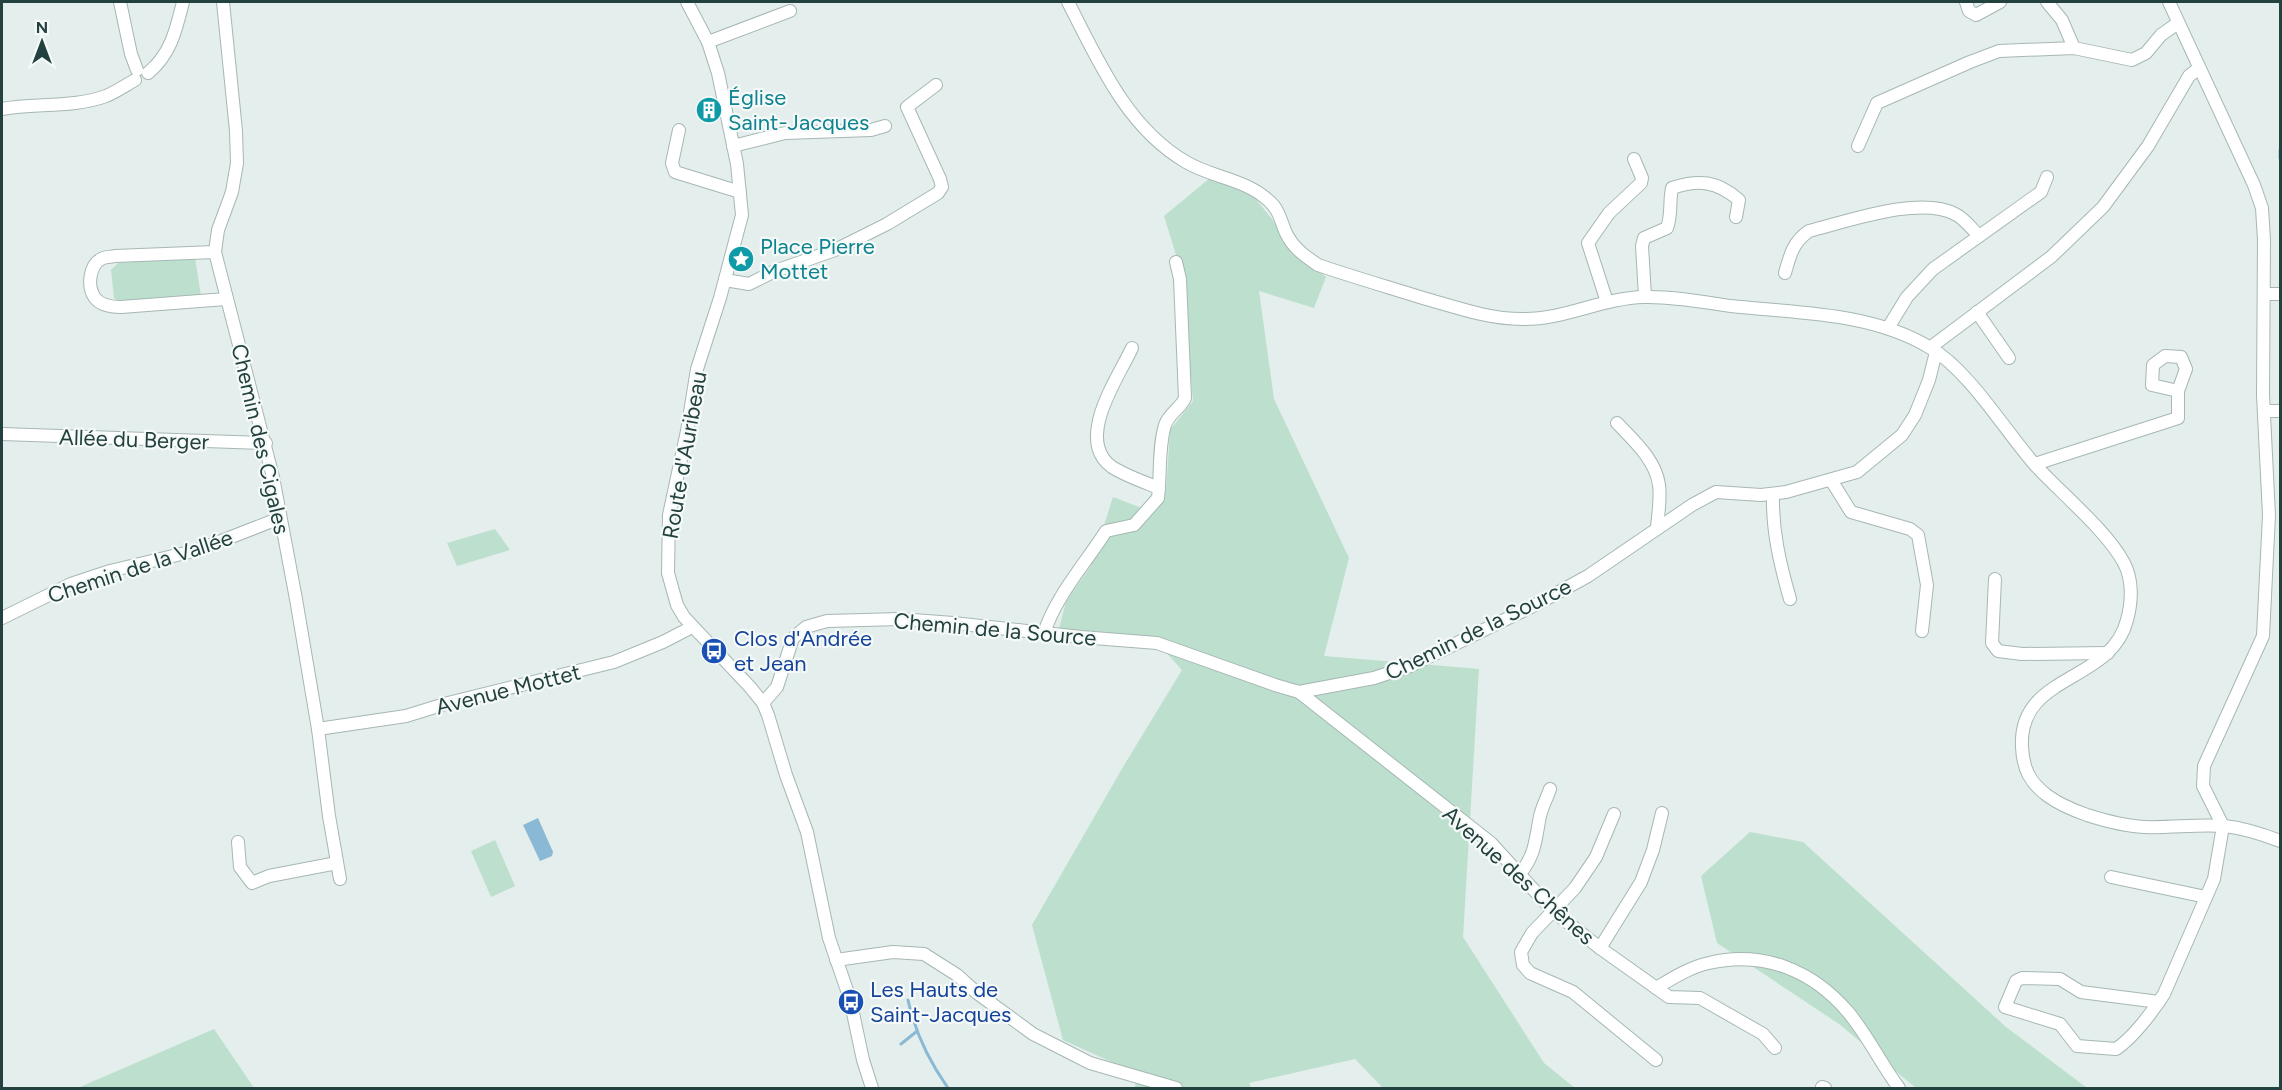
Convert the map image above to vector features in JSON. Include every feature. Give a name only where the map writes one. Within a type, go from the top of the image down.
[{"type":"street","points":[[120,2],[131,54],[140,74]]},
{"type":"street","points":[[2,109],[24,105],[77,102],[106,96],[160,62],[175,36],[183,2]]},
{"type":"street","name":"Chemin des Cigales","points":[[223,2],[237,163],[232,192],[218,230],[215,252],[266,443],[318,729],[340,879]]},
{"type":"street","name":"Route d'Auribeau","points":[[687,2],[708,42],[718,73],[733,146],[742,215],[725,280],[697,369],[687,431],[669,514],[670,584],[677,605],[692,627],[763,703],[807,832],[829,938],[850,999],[863,1060],[872,1089]]},
{"type":"street","points":[[1068,2],[1109,79],[1134,119],[1187,163],[1242,183],[1260,193],[1271,202],[1281,217],[1287,234],[1299,252],[1318,265],[1479,314],[1539,319],[1607,302],[1646,296],[1842,318],[1888,328],[1933,349],[1964,377],[2035,464],[2108,541],[2124,563],[2129,577],[2131,602],[2119,641],[2094,665],[2056,685],[2038,699],[2028,713],[2021,735],[2023,763],[2028,776],[2049,797],[2067,808],[2112,823],[2142,827],[2223,826],[2250,830],[2280,841]]},
{"type":"street","points":[[1966,2],[1969,11],[1976,15],[2000,2]]},
{"type":"street","points":[[2047,2],[2062,20],[2074,48]]},
{"type":"street","points":[[2158,1002],[2081,992],[2060,979],[2022,978],[2016,981],[2005,1007],[2060,1024],[2077,1046],[2116,1049],[2158,1002],[2164,994],[2214,879],[2223,826],[2203,786],[2204,766],[2263,636],[2269,515],[2264,411],[2262,208],[2245,161],[2169,2]]},
{"type":"street","points":[[708,42],[790,11]]},
{"type":"street","points":[[1858,146],[1877,103],[1999,51],[2074,48],[2132,60],[2146,53],[2161,35],[2178,23]]},
{"type":"street","points":[[1933,349],[1977,312],[2051,257],[2103,207],[2148,146],[2189,76],[2199,68]]},
{"type":"street","points":[[725,280],[749,284],[835,249],[887,224],[938,193],[942,187],[940,179],[907,107],[936,85]]},
{"type":"street","points":[[733,146],[785,133],[871,130],[885,126]]},
{"type":"street","points":[[679,130],[672,163],[675,172],[740,192]]},
{"type":"street","points":[[1607,302],[1588,243],[1609,213],[1641,183],[1642,178],[1634,159]]},
{"type":"street","points":[[1888,328],[1907,297],[1933,269],[2041,192],[2047,177]]},
{"type":"street","points":[[1646,296],[1642,246],[1644,238],[1667,228],[1671,213],[1672,188],[1689,182],[1717,186],[1730,192],[1739,200],[1736,217]]},
{"type":"street","points":[[1785,273],[1798,238],[1809,231],[1910,206],[1942,209],[1956,214],[1979,236]]},
{"type":"street","points":[[215,252],[115,256],[100,260],[92,268],[90,286],[95,299],[107,306],[121,307],[226,299]]},
{"type":"street","points":[[1044,633],[1061,598],[1106,531],[1134,525],[1158,498],[1158,468],[1166,424],[1174,410],[1182,404],[1185,398],[1180,290],[1176,262]]},
{"type":"street","points":[[2264,294],[2280,294]]},
{"type":"street","points":[[1977,312],[2009,358]]},
{"type":"street","points":[[1132,348],[1097,423],[1096,440],[1102,455],[1111,466],[1159,488]]},
{"type":"street","name":"Chemin de la Source","points":[[763,703],[777,687],[793,638],[806,627],[827,621],[900,619],[1157,643],[1299,692],[1374,678],[1410,666],[1588,576],[1692,505],[1716,492],[1773,494],[1857,472],[1902,435],[1915,415],[1929,380],[1933,349]]},
{"type":"street","points":[[2035,464],[2178,418],[2178,391]]},
{"type":"street","points":[[2264,411],[2280,411]]},
{"type":"street","points":[[1617,423],[1642,450],[1656,475],[1660,497],[1657,528]]},
{"type":"street","name":"Allée du Berger","points":[[2,434],[266,443]]},
{"type":"street","points":[[1831,480],[1851,512],[1910,528],[1918,535],[1927,585],[1922,631]]},
{"type":"street","points":[[1773,494],[1778,555],[1790,599]]},
{"type":"street","name":"Chemin de la Vallée","points":[[2,618],[71,584],[110,571],[198,550],[280,518]]},
{"type":"street","points":[[1995,579],[1992,643],[1998,651],[2022,654],[2108,653]]},
{"type":"street","name":"Avenue Mottet","points":[[318,729],[406,716],[448,703],[614,662],[663,642],[692,627]]},
{"type":"street","name":"Avenue des Chênes","points":[[1299,692],[1491,843],[1553,911],[1600,948],[1669,997],[1701,998],[1763,1034],[1775,1048]]},
{"type":"street","points":[[1519,874],[1526,866],[1537,842],[1540,814],[1550,789]]},
{"type":"street","points":[[1600,948],[1641,882],[1653,850],[1662,813]]},
{"type":"street","points":[[1614,814],[1596,857],[1575,888],[1532,933],[1521,952],[1522,965],[1530,973],[1572,992],[1656,1060]]},
{"type":"street","points":[[238,842],[240,867],[252,883],[269,876],[337,863]]},
{"type":"street","points":[[2111,877],[2206,897]]},
{"type":"street","points":[[836,960],[893,952],[924,954],[957,975],[977,993],[1034,1034],[1090,1063],[1176,1089]]},
{"type":"street","points":[[1656,988],[1682,973],[1710,963],[1757,960],[1781,964],[1802,972],[1848,1011],[1899,1089]]},
{"type":"green space","points":[[1210,178],[1249,191],[1299,255],[1326,277],[1314,308],[1259,291],[1274,399],[1349,558],[1324,656],[1479,669],[1463,937],[1544,1063],[1575,1088],[1383,1088],[1355,1059],[1249,1083],[1251,1088],[1135,1088],[1136,1073],[1063,1040],[1032,925],[1182,670],[1162,648],[1059,629],[1066,602],[1091,566],[1113,497],[1152,512],[1166,492],[1170,430],[1193,401],[1181,271],[1164,216]]},
{"type":"green space","points":[[195,258],[201,296],[120,302],[114,298],[111,270],[118,263]]},
{"type":"green space","points":[[495,529],[510,550],[457,566],[447,543]]},
{"type":"green space","points":[[1750,832],[1803,842],[2006,1027],[2087,1088],[1916,1088],[1839,1024],[1717,943],[1701,876]]},
{"type":"green space","points":[[495,840],[515,886],[491,897],[471,851]]},
{"type":"green space","points":[[214,1029],[254,1088],[77,1088],[80,1087]]},
{"type":"water","points":[[538,818],[553,852],[552,856],[540,861],[523,825]]},
{"type":"waterway","points":[[2280,150],[2280,158]]},
{"type":"waterway","points":[[908,1000],[924,1046],[948,1088]]},
{"type":"waterway","points":[[901,1044],[916,1032]]},
{"type":"place","name":"Église Saint-Jacques","points":[[709,110]]},
{"type":"place","name":"Place Pierre Mottet","points":[[741,259]]},
{"type":"place","name":"Clos d'Andrée et Jean","points":[[714,651]]},
{"type":"place","name":"Les Hauts de Saint-Jacques","points":[[851,1002]]}]
